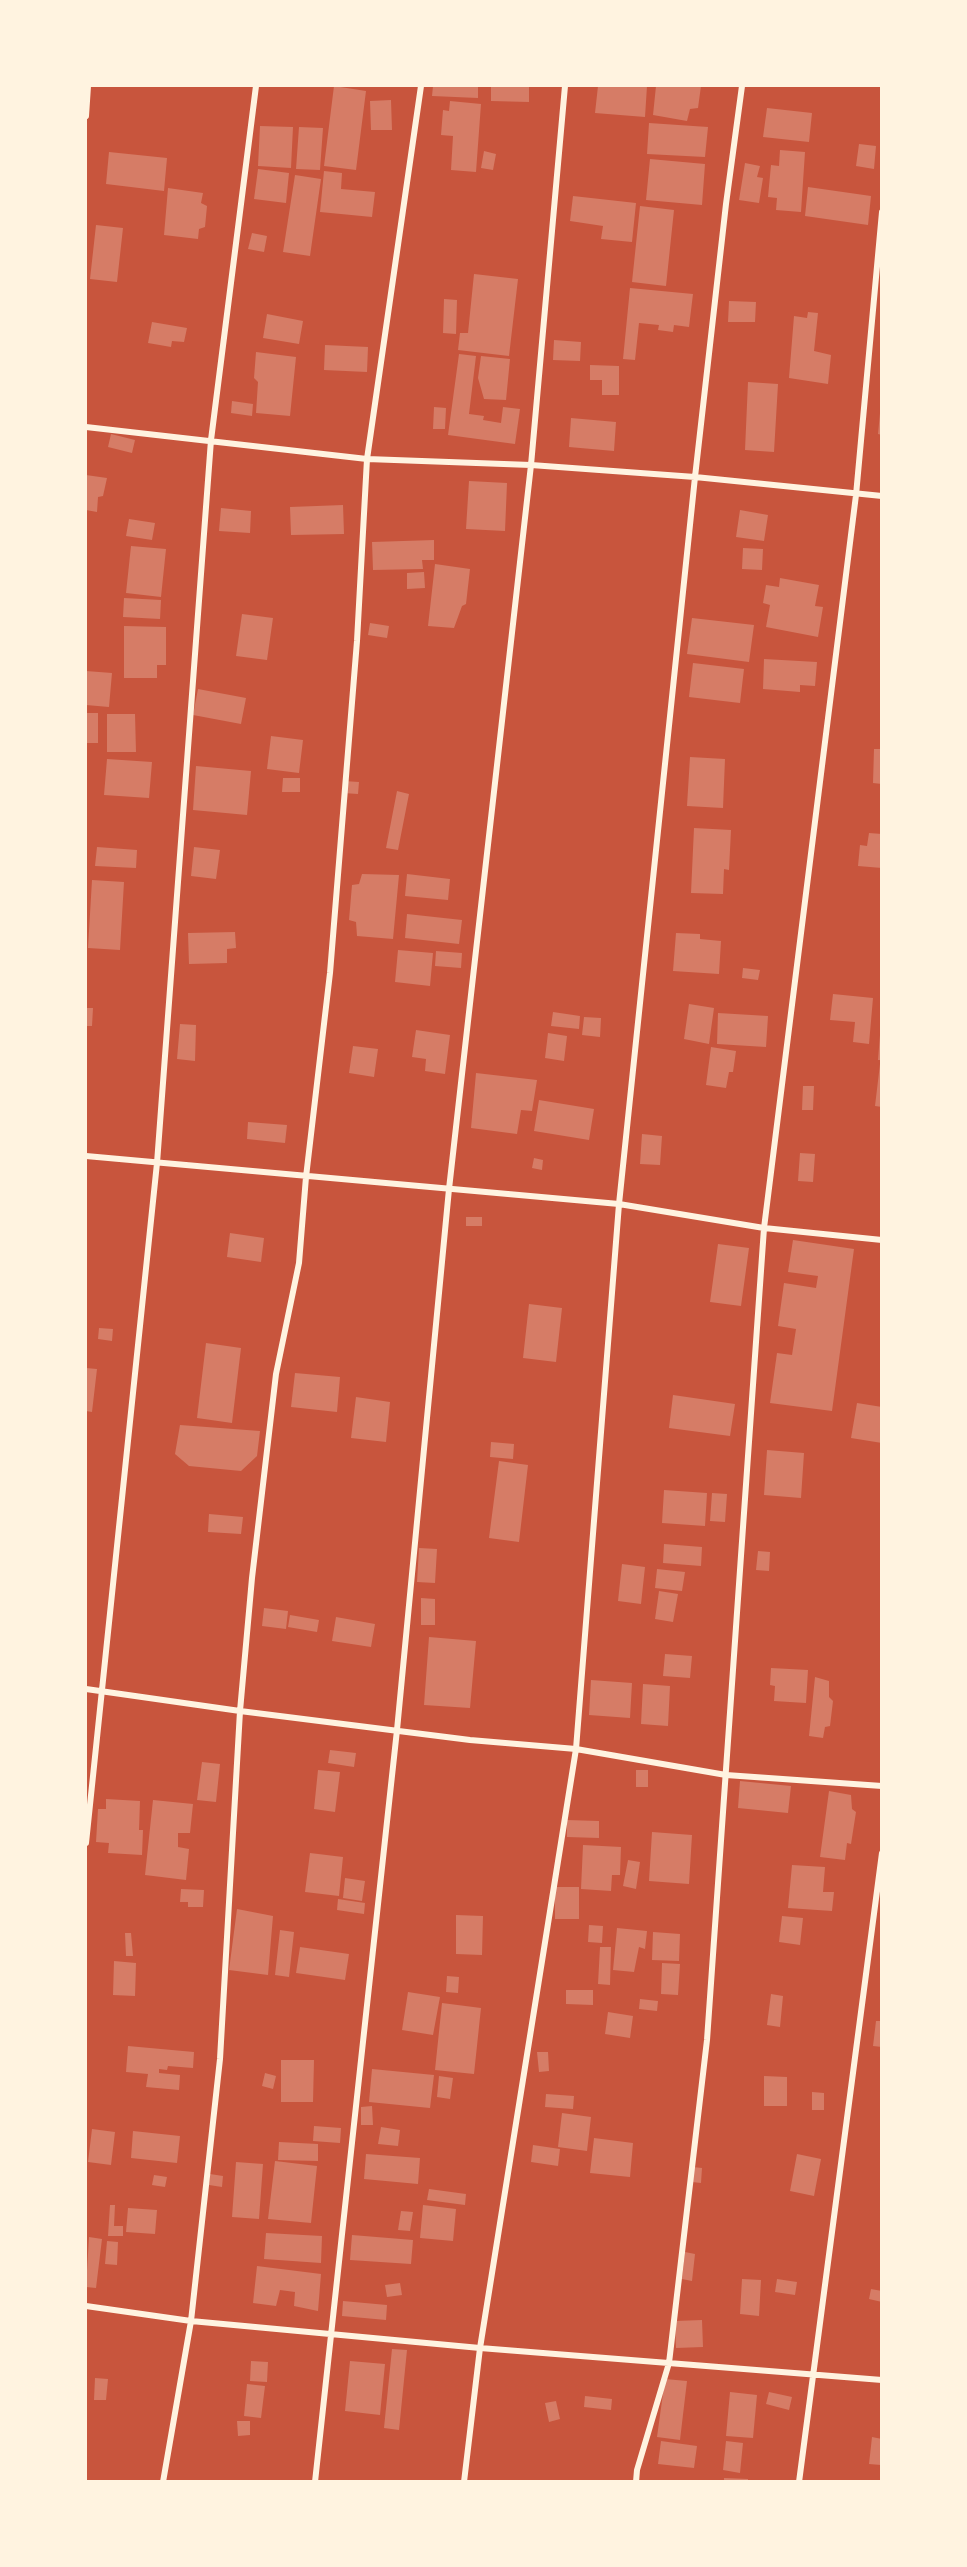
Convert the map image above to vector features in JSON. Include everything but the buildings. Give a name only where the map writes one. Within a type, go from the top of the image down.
[{"type":"street","points":[[86,116],[88,86]]},
{"type":"street","points":[[86,1843],[157,1163],[211,440],[256,86]]},
{"type":"street","points":[[163,2481],[191,2321],[220,2058],[240,1711],[276,1374],[299,1263],[306,1177],[330,973],[357,641],[367,459],[422,86]]},
{"type":"street","points":[[315,2481],[397,1730],[449,1189],[531,465],[566,86]]},
{"type":"street","points":[[464,2481],[480,2348],[576,1749],[619,1204],[694,477],[742,86]]},
{"type":"street","points":[[636,2481],[637,2470],[669,2363],[707,2040],[764,1228],[856,495],[882,212]]},
{"type":"street","points":[[86,427],[367,459],[531,465],[694,477],[882,496]]},
{"type":"street","points":[[86,1156],[619,1204],[764,1228],[882,1240]]},
{"type":"street","points":[[86,1689],[240,1711],[576,1749],[726,1775],[882,1786]]},
{"type":"street","points":[[799,2481],[882,1853]]},
{"type":"street","points":[[86,2306],[191,2321],[480,2348],[882,2380]]}]
